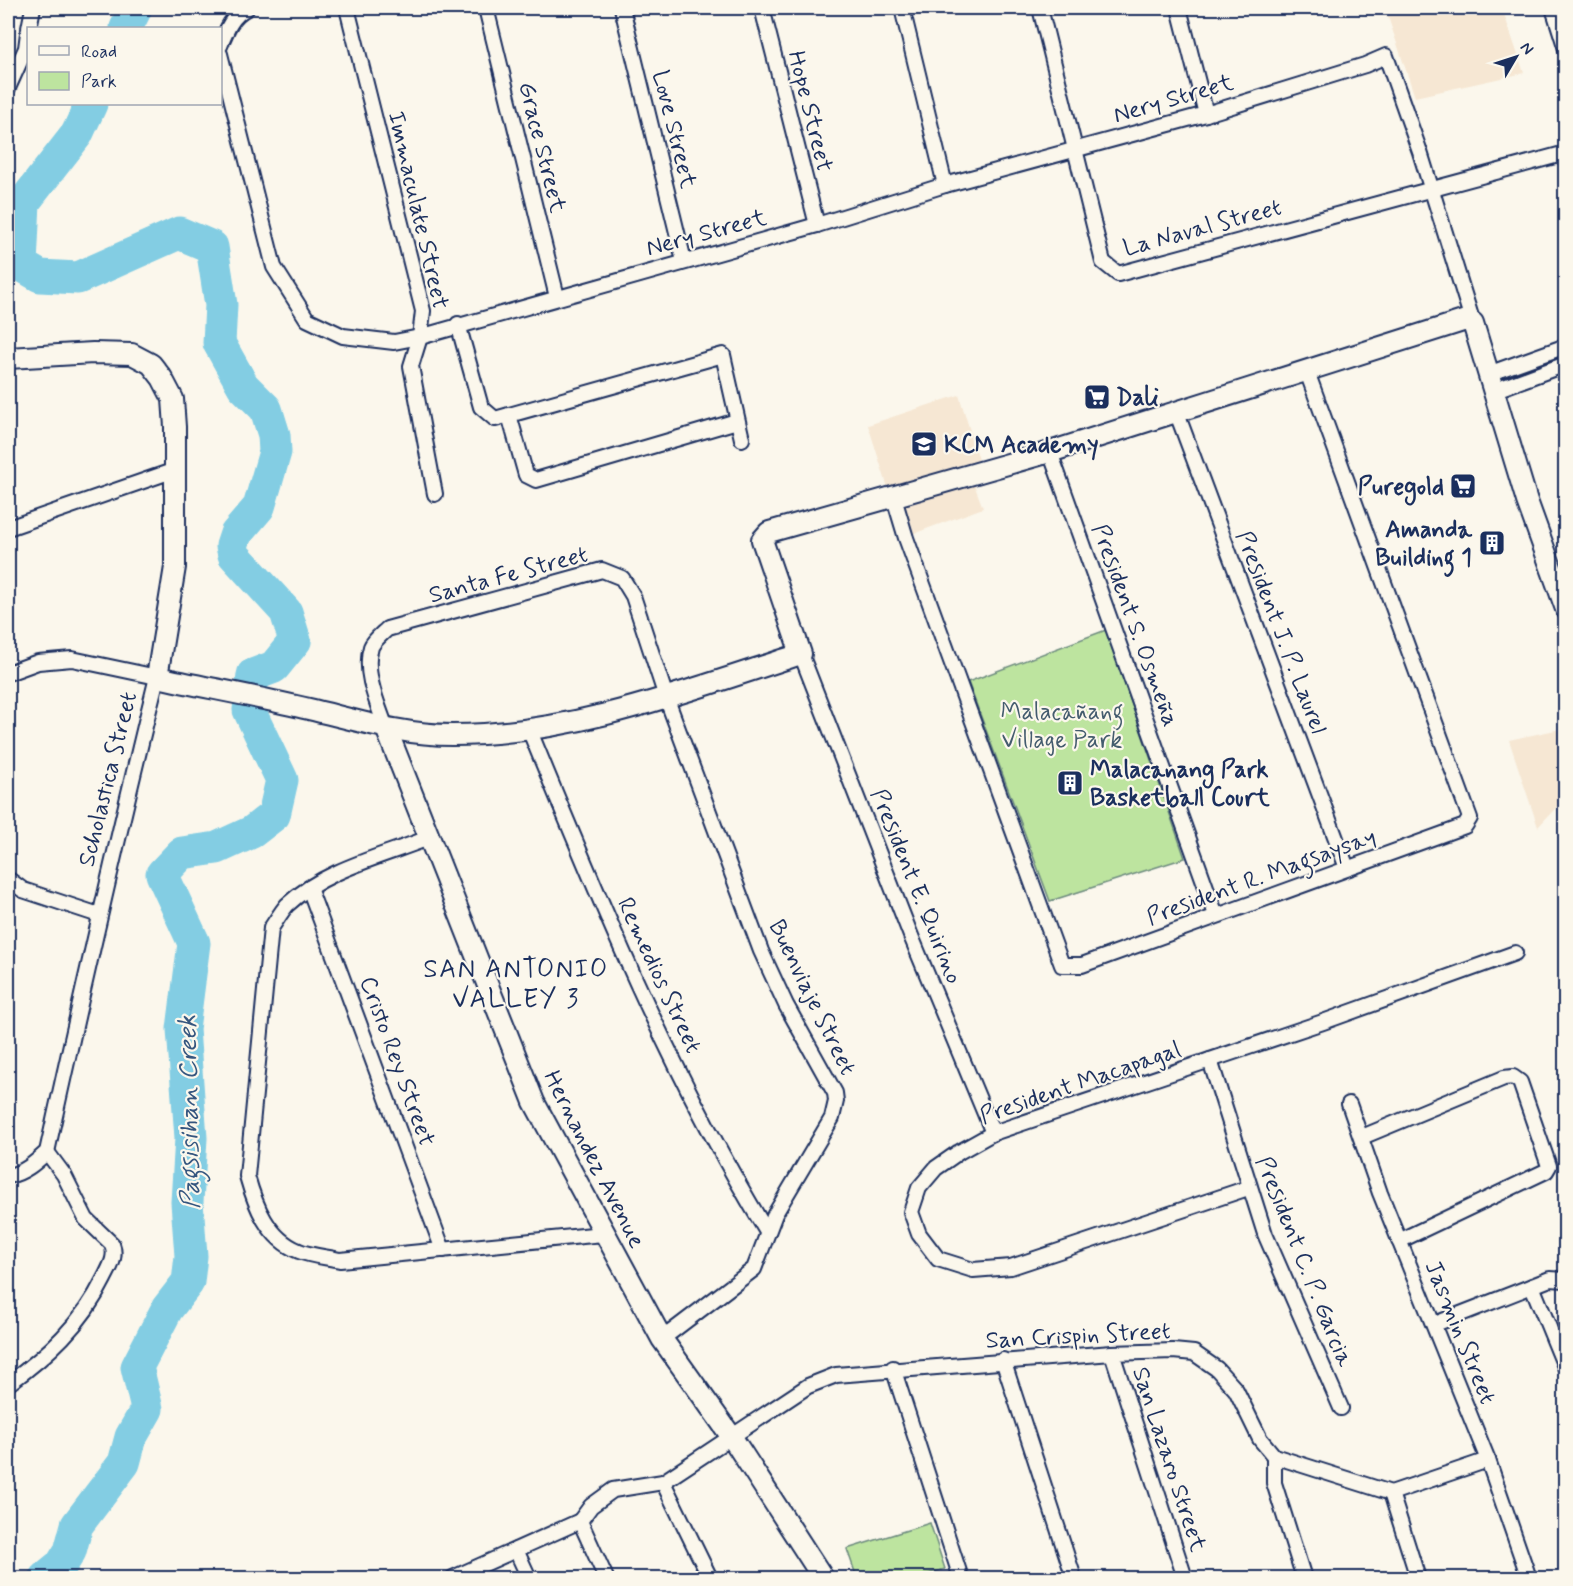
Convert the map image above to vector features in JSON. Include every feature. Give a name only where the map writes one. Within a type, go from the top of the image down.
[{"type":"main road","points":[[157,677],[242,694],[386,729],[451,735],[529,729],[565,723],[666,697],[801,654],[762,540],[769,532],[1050,452],[1466,320],[1473,323],[1527,501],[1566,609]]},
{"type":"main road","name":"Scholastica Street","points":[[8,358],[93,353],[132,354],[151,364],[162,378],[173,399],[175,567],[157,677]]},
{"type":"main road","name":"Hernandez Avenue","points":[[386,729],[431,837],[534,1102],[662,1339],[731,1436],[823,1578]]},
{"type":"street","points":[[30,27],[33,8]]},
{"type":"street","points":[[222,42],[240,11],[247,8]]},
{"type":"street","name":"Immaculate Street","points":[[347,8],[423,311],[420,337],[411,366],[435,494]]},
{"type":"street","name":"Grace Street","points":[[486,8],[557,297]]},
{"type":"street","name":"Love Street","points":[[622,8],[684,261]]},
{"type":"street","name":"Hope Street","points":[[762,8],[817,225]]},
{"type":"street","points":[[902,8],[945,185]]},
{"type":"street","name":"La Naval Street","points":[[1040,8],[1103,262],[1118,274],[1430,189]]},
{"type":"street","points":[[1179,8],[1206,114]]},
{"type":"street","points":[[1553,8],[1566,49]]},
{"type":"street","points":[[8,88],[27,42]]},
{"type":"street","name":"Nery Street","points":[[222,62],[274,267],[307,319],[343,336],[394,342],[420,337],[458,324],[817,225],[945,185],[1206,114],[1365,65],[1386,56],[1430,189]]},
{"type":"street","points":[[1473,323],[1430,189],[1566,153]]},
{"type":"street","points":[[458,324],[481,407],[495,419],[723,356],[742,439]]},
{"type":"street","points":[[1490,382],[1524,362],[1564,351]]},
{"type":"street","points":[[1524,362],[1531,378]]},
{"type":"street","points":[[1490,382],[1531,378],[1566,364]]},
{"type":"street","name":"President R. Magsaysay","points":[[894,498],[906,538],[1062,965],[1082,964],[1466,826],[1470,818],[1306,369]]},
{"type":"street","name":"President J. P. Laurel","points":[[1176,411],[1347,868]]},
{"type":"street","points":[[509,415],[526,475],[536,480],[737,421]]},
{"type":"street","name":"President S. Osmeña","points":[[1050,452],[1216,915]]},
{"type":"street","points":[[8,528],[175,470]]},
{"type":"street","name":"Santa Fe Street","points":[[386,729],[376,701],[369,661],[372,644],[387,629],[602,570],[622,578],[633,596],[666,697]]},
{"type":"street","name":"President E. Quirino","points":[[801,654],[911,936],[993,1133]]},
{"type":"street","points":[[8,673],[38,662],[72,659],[157,677]]},
{"type":"street","name":"Scholastica Street","points":[[47,1152],[99,915],[118,847],[157,677]]},
{"type":"street","name":"Buenviaje Street","points":[[662,1339],[754,1269],[767,1232],[832,1118],[835,1093],[786,1005],[761,951],[666,697]]},
{"type":"street","name":"Remedios Street","points":[[529,729],[651,1017],[738,1184],[767,1232]]},
{"type":"street","points":[[431,837],[328,877],[286,906],[271,928],[247,1176],[254,1203],[270,1229],[297,1251],[340,1260],[603,1233]]},
{"type":"street","points":[[8,879],[23,890],[99,915]]},
{"type":"street","name":"Cristo Rey Street","points":[[309,888],[443,1250]]},
{"type":"street","name":"President Macapagal","points":[[1248,1188],[1011,1268],[973,1270],[938,1259],[919,1234],[911,1212],[920,1188],[936,1168],[993,1133],[1515,953]]},
{"type":"street","name":"President C. P. Garcia","points":[[1210,1060],[1248,1188],[1265,1234],[1341,1408]]},
{"type":"street","points":[[1362,1137],[1504,1078],[1513,1077],[1520,1082],[1549,1166],[1546,1171],[1399,1241]]},
{"type":"street","name":"Jasmin Street","points":[[1349,1104],[1399,1241],[1435,1324],[1488,1460],[1529,1578]]},
{"type":"street","points":[[8,1384],[55,1346],[79,1320],[93,1302],[113,1261],[114,1251],[112,1244],[86,1219],[64,1175],[47,1152],[13,1175]]},
{"type":"street","points":[[1435,1324],[1550,1279],[1566,1280]]},
{"type":"street","points":[[1532,1286],[1566,1369]]},
{"type":"street","name":"San Crispin Street","points":[[663,1482],[808,1386],[836,1375],[893,1368],[1112,1353],[1173,1351],[1194,1353],[1217,1369],[1236,1390],[1260,1439],[1274,1456]]},
{"type":"street","name":"San Lazaro Street","points":[[1112,1353],[1185,1578]]},
{"type":"street","points":[[1003,1360],[1074,1578]]},
{"type":"street","points":[[893,1368],[962,1578]]},
{"type":"street","points":[[1304,1578],[1274,1483],[1274,1456],[1390,1494],[1488,1460]]},
{"type":"street","points":[[453,1578],[580,1521],[591,1506],[613,1490],[663,1482],[710,1578]]},
{"type":"street","points":[[1390,1494],[1418,1578]]},
{"type":"street","points":[[580,1521],[606,1578]]},
{"type":"street","points":[[516,1550],[529,1578]]},
{"type":"shaded area","points":[[1385,8],[1502,8],[1524,73],[1415,97]]},
{"type":"shaded area","name":"KCM Academy","points":[[959,395],[980,463],[888,488],[868,425]]},
{"type":"shaded area","name":"KCM Academy","points":[[972,479],[983,508],[910,535],[899,505]]},
{"type":"shaded area","points":[[1565,728],[1565,798],[1538,827],[1509,740]]},
{"type":"green space","name":"Malacañang Village Park","points":[[1106,630],[1185,858],[1050,901],[968,682]]},
{"type":"green space","points":[[930,1523],[945,1569],[915,1578],[857,1578],[847,1549]]},
{"type":"waterway","name":"Pagsisihan Creek","points":[[126,27],[136,8]]},
{"type":"waterway","name":"Pagsisihan Creek","points":[[45,1578],[62,1564],[70,1551],[77,1525],[124,1463],[131,1437],[147,1409],[137,1367],[167,1309],[188,1282],[191,1256],[187,1202],[191,1138],[183,1029],[194,943],[162,874],[182,853],[217,848],[252,832],[274,815],[282,780],[249,710],[253,675],[274,667],[295,641],[286,612],[234,555],[232,546],[236,534],[259,507],[275,452],[274,435],[266,409],[243,386],[219,343],[221,305],[212,247],[179,233],[78,278],[40,276],[21,265],[24,202],[77,134],[91,105]]},
{"type":"place","name":"Dali","points":[[1097,397]]},
{"type":"place","name":"KCM Academy","points":[[924,444]]},
{"type":"place","name":"Puregold","points":[[1463,486]]},
{"type":"place","name":"Amanda Building 1","points":[[1492,543]]},
{"type":"place","name":"Malacanang Park Basketball Court","points":[[1070,783]]},
{"type":"district","name":"SAN ANTONIO VALLEY 3","points":[[516,983]]}]
